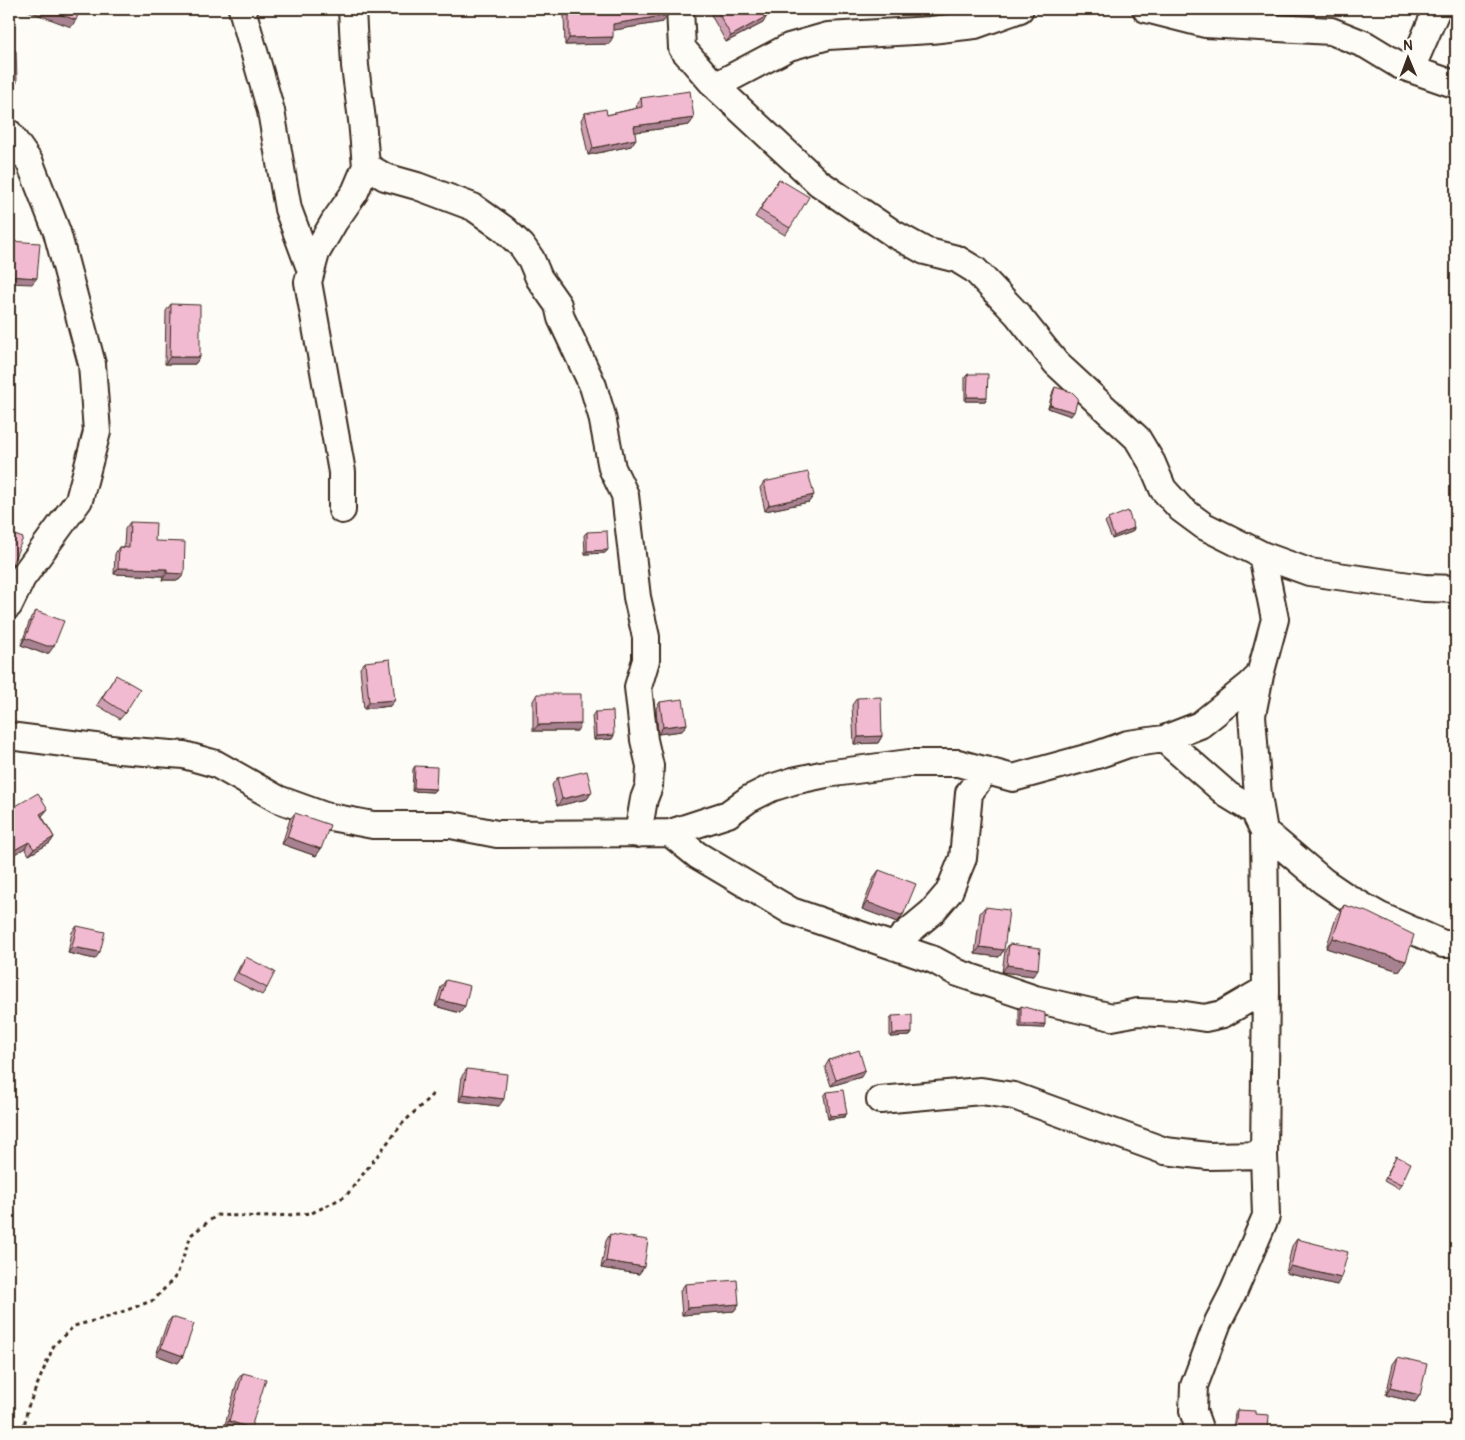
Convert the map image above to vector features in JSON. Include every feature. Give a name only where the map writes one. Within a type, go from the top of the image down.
[{"type":"street","points":[[242,9],[271,111],[288,209],[311,271]]},
{"type":"street","points":[[342,510],[342,472],[308,282],[316,253],[334,222],[355,192],[366,166],[355,66],[352,9]]},
{"type":"street","points":[[680,9],[682,48],[715,86],[819,183],[894,234],[925,250],[956,260],[976,270],[1056,362],[1137,438],[1152,463],[1163,489],[1181,509],[1204,526],[1262,555],[1309,572],[1424,588],[1456,589]]},
{"type":"street","points":[[975,25],[999,9]]},
{"type":"street","points":[[715,86],[789,47],[828,36],[931,30],[975,25],[1020,9]]},
{"type":"street","points":[[1146,9],[1205,24],[1331,31],[1366,45],[1399,65],[1451,84],[1456,84]]},
{"type":"street","points":[[1411,69],[1437,9]]},
{"type":"street","points":[[9,132],[30,163],[58,232],[92,364],[97,432],[79,500],[22,578],[9,605]]},
{"type":"street","points":[[366,166],[385,177],[417,186],[473,207],[504,229],[522,246],[558,306],[561,318],[593,386],[602,416],[612,468],[625,494],[637,597],[646,637],[646,660],[638,687],[649,786],[644,799],[638,834]]},
{"type":"street","points":[[1200,1431],[1193,1410],[1194,1386],[1218,1322],[1233,1293],[1266,1216],[1264,1155],[1266,989],[1264,831],[1258,796],[1252,715],[1275,618],[1262,555]]},
{"type":"street","points":[[9,736],[119,750],[184,755],[216,764],[278,799],[325,816],[373,825],[451,825],[497,834],[670,834],[728,814],[749,799],[770,788],[826,774],[909,763],[958,763],[1013,778],[1097,755],[1128,744],[1164,739],[1200,725],[1250,686],[1260,675]]},
{"type":"street","points":[[1164,739],[1228,794],[1254,811],[1264,831],[1323,881],[1380,916],[1452,948]]},
{"type":"street","points":[[895,947],[902,937],[932,912],[949,892],[962,858],[969,793],[986,770]]},
{"type":"street","points":[[670,834],[697,855],[791,911],[934,960],[958,973],[1035,999],[1112,1017],[1138,1012],[1179,1014],[1205,1018],[1223,1014],[1266,989]]},
{"type":"street","points":[[880,1100],[981,1091],[1014,1096],[1165,1151],[1208,1156],[1264,1155]]},
{"type":"path","points":[[23,1431],[28,1407],[54,1345],[74,1326],[108,1317],[154,1300],[177,1275],[191,1235],[217,1215],[264,1218],[312,1213],[346,1196],[402,1124],[434,1092]]},
{"type":"building","points":[[45,9],[80,9],[76,20]]},
{"type":"building","points":[[569,9],[667,9],[668,15],[613,24],[613,37],[569,38]]},
{"type":"building","points":[[716,9],[763,9],[767,16],[731,36]]},
{"type":"building","points":[[9,51],[16,51],[17,82],[9,82]]},
{"type":"building","points":[[690,91],[694,118],[634,126],[636,139],[593,148],[585,113],[606,109],[607,115],[642,107],[641,98]]},
{"type":"building","points":[[779,179],[809,197],[790,228],[760,210]]},
{"type":"building","points":[[9,241],[40,243],[37,278],[9,276]]},
{"type":"building","points":[[171,304],[200,305],[200,357],[170,357]]},
{"type":"building","points":[[968,374],[988,374],[987,397],[967,397]]},
{"type":"building","points":[[1055,387],[1072,392],[1078,398],[1074,412],[1050,405]]},
{"type":"building","points":[[808,472],[814,495],[769,505],[764,482]]},
{"type":"building","points":[[1128,511],[1134,528],[1114,536],[1108,519]]},
{"type":"building","points":[[130,522],[156,523],[155,541],[185,542],[184,574],[167,573],[167,569],[118,568],[119,547],[129,548]]},
{"type":"building","points":[[607,531],[608,550],[587,551],[587,532]]},
{"type":"building","points":[[9,533],[23,538],[9,572]]},
{"type":"building","points":[[36,611],[64,621],[54,646],[47,646],[25,638]]},
{"type":"building","points":[[390,659],[395,700],[369,702],[365,662]]},
{"type":"building","points":[[116,675],[140,689],[125,713],[102,698]]},
{"type":"building","points":[[537,694],[581,694],[581,724],[538,725]]},
{"type":"building","points":[[881,697],[882,736],[858,737],[857,698]]},
{"type":"building","points":[[683,699],[687,724],[663,727],[660,702]]},
{"type":"building","points":[[613,711],[614,735],[596,736],[595,712]]},
{"type":"building","points":[[415,766],[437,767],[436,789],[414,788]]},
{"type":"building","points":[[587,771],[592,792],[562,799],[557,778]]},
{"type":"building","points":[[38,793],[48,809],[40,814],[54,837],[34,849],[29,842],[9,853],[9,831],[14,828],[9,818],[9,810]]},
{"type":"building","points":[[295,813],[330,825],[321,849],[287,837]]},
{"type":"building","points":[[879,870],[916,884],[904,913],[901,915],[867,902]]},
{"type":"building","points":[[1344,905],[1367,912],[1414,935],[1406,961],[1333,938]]},
{"type":"building","points":[[985,907],[1009,910],[1004,950],[980,947]]},
{"type":"building","points":[[77,926],[105,932],[100,952],[72,947]]},
{"type":"building","points":[[1009,944],[1040,948],[1038,969],[1007,965]]},
{"type":"building","points":[[246,957],[275,972],[267,988],[238,973]]},
{"type":"building","points":[[446,980],[470,986],[465,1006],[440,1000]]},
{"type":"building","points":[[1021,1006],[1045,1013],[1045,1024],[1021,1024]]},
{"type":"building","points":[[912,1015],[912,1033],[893,1034],[892,1016]]},
{"type":"building","points":[[859,1050],[865,1070],[836,1080],[829,1060]]},
{"type":"building","points":[[467,1069],[507,1074],[504,1099],[463,1094]]},
{"type":"building","points":[[843,1090],[847,1114],[830,1116],[827,1092]]},
{"type":"building","points":[[1396,1156],[1411,1163],[1401,1185],[1386,1178]]},
{"type":"building","points":[[610,1234],[648,1240],[644,1267],[606,1261]]},
{"type":"building","points":[[1297,1239],[1348,1252],[1341,1278],[1291,1266]]},
{"type":"building","points":[[737,1280],[739,1304],[687,1308],[685,1284]]},
{"type":"building","points":[[172,1317],[194,1324],[183,1356],[161,1348]]},
{"type":"building","points":[[1398,1357],[1427,1364],[1420,1395],[1390,1388]]},
{"type":"building","points":[[243,1373],[266,1379],[251,1428],[229,1421]]},
{"type":"building","points":[[1237,1410],[1255,1411],[1255,1414],[1269,1415],[1268,1431],[1235,1431]]}]
